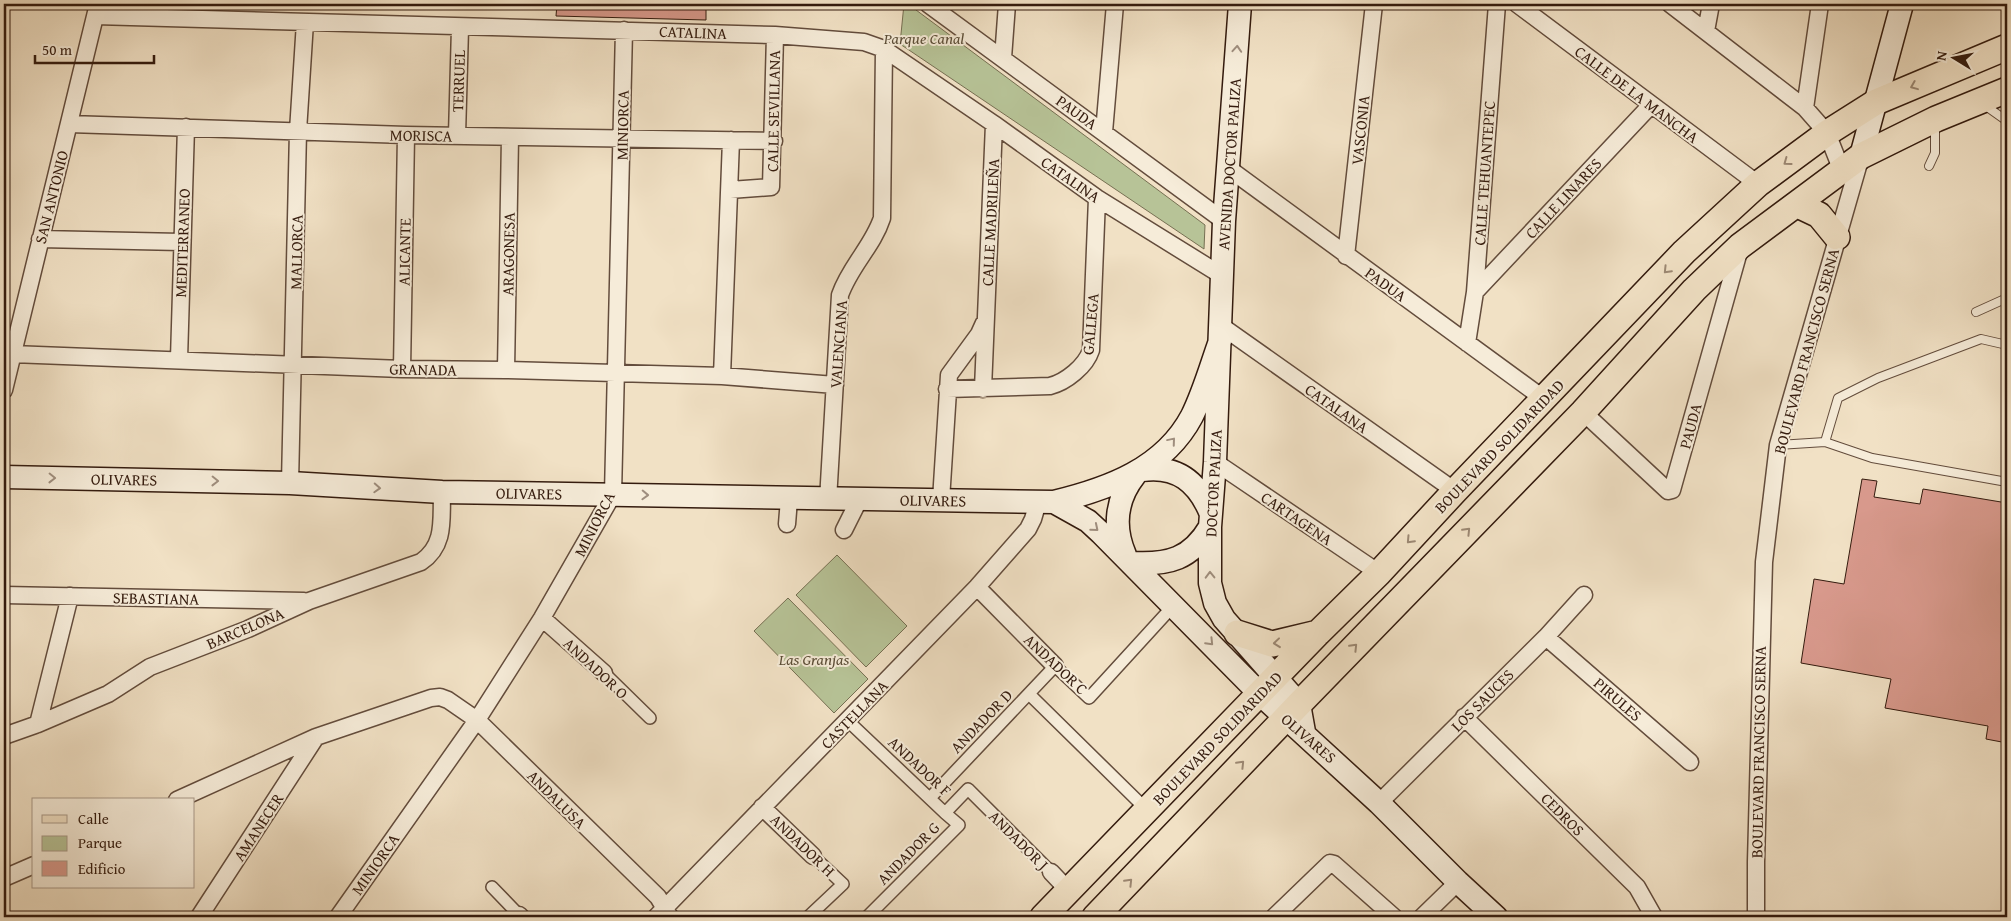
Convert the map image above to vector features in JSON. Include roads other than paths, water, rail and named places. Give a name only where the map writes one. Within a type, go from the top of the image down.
[{"type":"main road","name":"AVENIDA DOCTOR PALIZA","points":[[1220,333],[1224,221],[1240,4]]},
{"type":"main road","name":"BOULEVARD FRANCISCO SERNA","points":[[1852,164],[1876,102],[1902,4]]},
{"type":"main road","name":"BOULEVARD SOLIDARIDAD","points":[[1043,917],[1318,633],[1379,573],[1684,252],[1758,184],[1827,133],[1876,102],[2007,47]]},
{"type":"main road","points":[[1096,917],[1296,718],[1694,290],[1740,246],[1852,164],[1936,119],[2007,90]]},
{"type":"main road","points":[[1798,205],[1819,215],[1837,237]]},
{"type":"main road","name":"DOCTOR PALIZA","points":[[1220,333],[1215,462],[1210,520],[1211,592],[1224,619],[1237,633],[1268,686]]},
{"type":"main road","name":"OLIVARES","points":[[4,476],[290,483],[442,492],[613,494],[828,500],[1046,502],[1098,490],[1138,472],[1169,446],[1191,418],[1203,391],[1220,333]]},
{"type":"main road","points":[[1163,470],[1186,479],[1198,488],[1210,520],[1200,544],[1183,556],[1157,563],[1129,559],[1118,536],[1118,508],[1122,496],[1138,472],[1163,470]]},
{"type":"main road","name":"OLIVARES","points":[[1046,502],[1088,522],[1129,559],[1174,605],[1268,686],[1296,718],[1379,803],[1496,917]]},
{"type":"main road","points":[[1237,633],[1272,644],[1318,633]]},
{"type":"street","name":"PAUDA","points":[[928,4],[1224,221]]},
{"type":"street","points":[[1003,58],[1007,4]]},
{"type":"street","points":[[1104,132],[1115,4]]},
{"type":"street","name":"VASCONIA","points":[[1346,256],[1374,4]]},
{"type":"street","name":"CALLE TEHUANTEPEC","points":[[1467,343],[1475,292],[1497,4]]},
{"type":"street","name":"CALLE DE LA MANCHA","points":[[1517,4],[1758,184]]},
{"type":"street","points":[[1670,4],[1805,108],[1852,164]]},
{"type":"street","points":[[1706,31],[1711,4]]},
{"type":"street","points":[[1805,108],[1820,4]]},
{"type":"street","name":"CATALINA","points":[[97,10],[305,22],[460,28],[624,30],[775,35],[864,42],[884,49],[994,124],[1097,198],[1221,275]]},
{"type":"street","name":"SAN ANTONIO","points":[[4,390],[97,10]]},
{"type":"street","name":"MALLORCA","points":[[290,483],[298,131],[305,22]]},
{"type":"street","name":"TERRUEL","points":[[457,135],[460,28]]},
{"type":"street","name":"MINIORCA","points":[[343,915],[477,720],[542,618],[613,494],[624,30]]},
{"type":"street","name":"CALLE SEVILLANA","points":[[730,190],[771,187],[774,141],[775,35]]},
{"type":"street","name":"VALENCIANA","points":[[828,500],[840,295],[845,280],[876,234],[882,218],[884,49]]},
{"type":"street","name":"CALLE LINARES","points":[[1475,292],[1651,105]]},
{"type":"street","name":"MORISCA","points":[[69,124],[406,135],[774,141]]},
{"type":"street","name":"CALLE MADRILEÑA","points":[[983,388],[994,124]]},
{"type":"street","name":"MEDITERRANEO","points":[[179,359],[186,128]]},
{"type":"street","name":"ALICANTE","points":[[402,369],[406,135]]},
{"type":"street","name":"ARAGONESA","points":[[506,370],[510,137]]},
{"type":"street","points":[[722,376],[731,140]]},
{"type":"street","name":"BOULEVARD FRANCISCO SERNA","points":[[1756,917],[1764,562],[1778,445],[1837,237],[1852,164]]},
{"type":"street","name":"PADUA","points":[[1228,168],[1544,399]]},
{"type":"street","name":"GALLEGA","points":[[947,389],[1057,384],[1086,363],[1091,350],[1097,198]]},
{"type":"street","points":[[40,239],[182,242]]},
{"type":"street","name":"PAUDA","points":[[1582,412],[1668,490],[1672,490],[1740,246]]},
{"type":"street","points":[[942,500],[947,389],[952,368],[966,352],[985,321]]},
{"type":"street","name":"CATALANA","points":[[1220,333],[1455,491]]},
{"type":"street","name":"GRANADA","points":[[12,354],[402,369],[722,376],[835,385]]},
{"type":"street","name":"CARTAGENA","points":[[1215,462],[1379,573]]},
{"type":"street","name":"BARCELONA","points":[[4,736],[38,724],[108,694],[150,667],[248,628],[309,601],[421,562],[432,555],[441,532],[442,492]]},
{"type":"street","points":[[787,524],[789,499]]},
{"type":"street","points":[[844,530],[859,500]]},
{"type":"street","name":"CASTELLANA","points":[[664,914],[762,807],[977,587],[1028,529],[1046,502]]},
{"type":"street","name":"ANDADOR C","points":[[977,587],[1089,698],[1174,605]]},
{"type":"street","name":"SEBASTIANA","points":[[4,595],[309,601]]},
{"type":"street","name":"LOS SAUCES","points":[[1379,803],[1546,637],[1584,595]]},
{"type":"street","points":[[38,724],[70,596]]},
{"type":"street","name":"ANDADOR O","points":[[542,618],[604,673],[650,718]]},
{"type":"street","name":"PIRULES","points":[[1546,637],[1690,762]]},
{"type":"street","name":"ANDADOR D","points":[[930,798],[1055,666]]},
{"type":"street","points":[[1030,694],[1147,810]]},
{"type":"street","name":"ANDALUSA","points":[[316,737],[431,698],[440,697],[448,700],[477,720],[658,897],[664,914]]},
{"type":"street","name":"CEDROS","points":[[1464,717],[1636,887],[1654,917]]},
{"type":"street","name":"ANDADOR F","points":[[848,721],[945,812],[968,789]]},
{"type":"street","points":[[181,798],[316,737]]},
{"type":"street","name":"AMANECER","points":[[198,915],[316,737]]},
{"type":"street","name":"ANDADOR J","points":[[968,789],[1069,891]]},
{"type":"street","name":"ANDADOR H","points":[[762,807],[843,884],[815,915]]},
{"type":"street","name":"ANDADOR G","points":[[867,917],[959,825],[945,812]]},
{"type":"street","points":[[1274,917],[1330,863],[1334,864],[1394,917]]},
{"type":"street","points":[[4,878],[32,866]]},
{"type":"street","points":[[1422,917],[1458,882]]},
{"type":"street","points":[[492,887],[520,916]]},
{"type":"lane","points":[[1980,101],[2007,120]]},
{"type":"lane","points":[[1929,166],[1935,153],[1936,119]]},
{"type":"lane","points":[[1976,312],[2007,298]]},
{"type":"lane","points":[[1825,442],[1838,398],[1878,378],[1980,339],[2007,344]]},
{"type":"lane","points":[[1778,445],[1825,442],[1872,458],[2007,482]]},
{"type":"park label","name":"Parque Canal","points":[[924,38]]},
{"type":"park label","name":"Las Granjas","points":[[814,659]]}]
